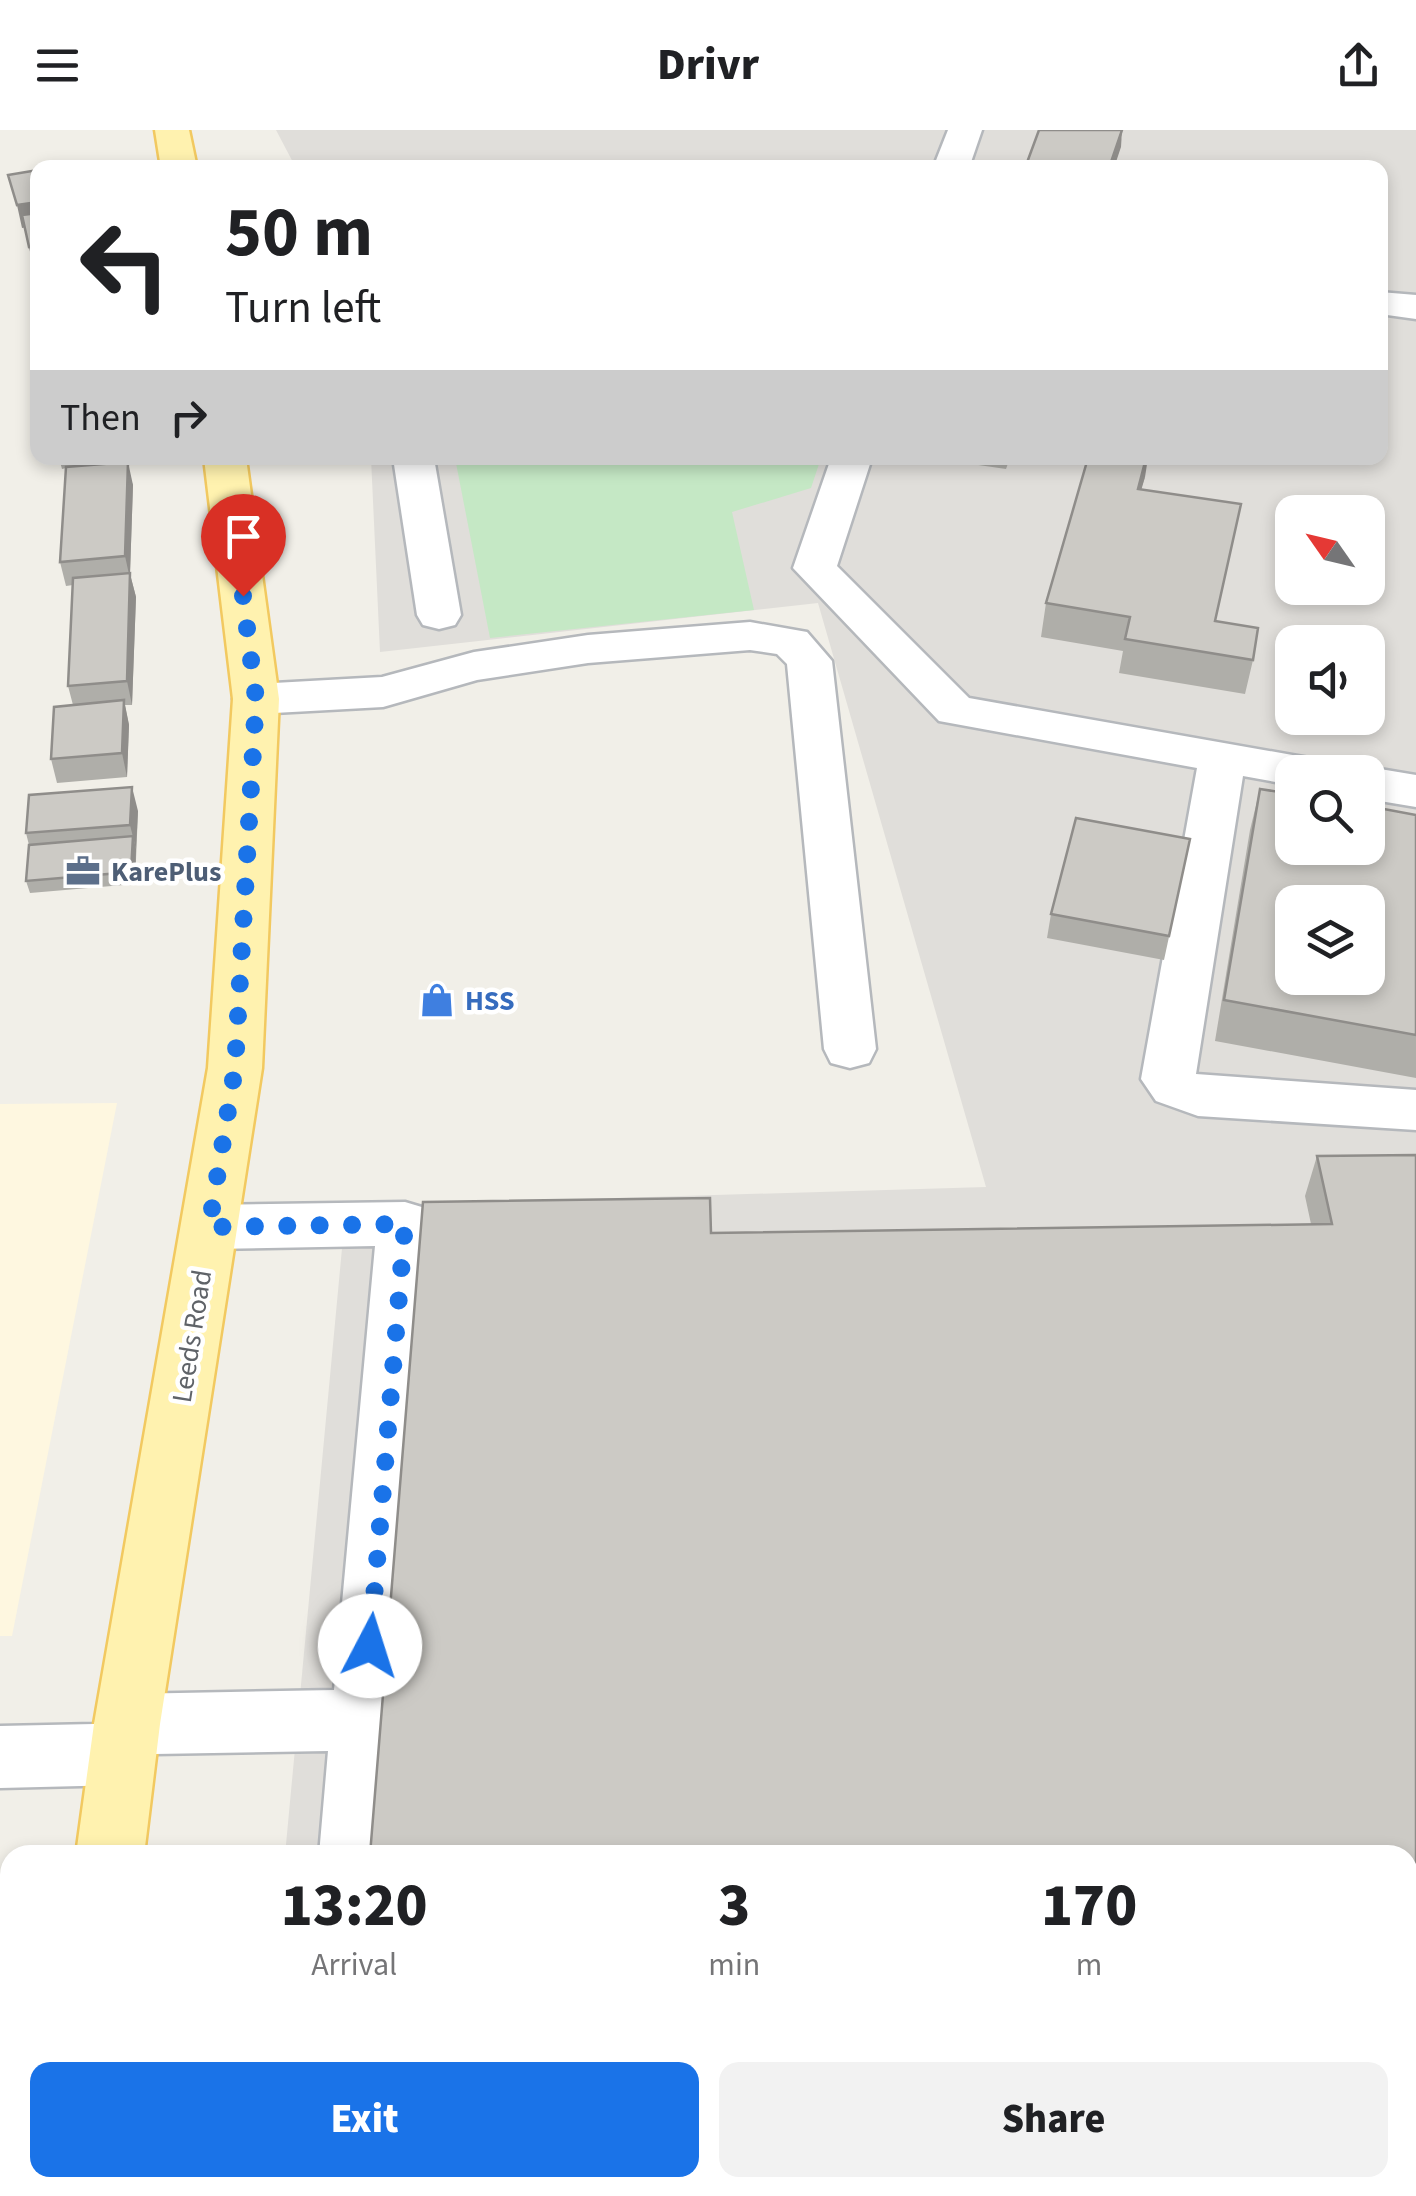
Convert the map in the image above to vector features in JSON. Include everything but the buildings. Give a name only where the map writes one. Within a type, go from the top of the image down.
[{"type":"main road","points":[[172,130],[178,160]]},
{"type":"main road","name":"Leeds Road","points":[[111,1845],[125,1739],[235,1068],[256,699],[226,465]]},
{"type":"lane","points":[[954,160],[965,130]]},
{"type":"lane","points":[[1388,304],[1416,307]]},
{"type":"lane","points":[[414,465],[439,615]]},
{"type":"lane","points":[[849,465],[814,568],[955,710],[1275,767]]},
{"type":"lane","points":[[256,699],[383,692],[474,666],[588,650],[750,636],[790,642],[809,661],[850,1048]]},
{"type":"lane","points":[[1222,758],[1168,1079],[1176,1087],[1198,1096],[1416,1110]]},
{"type":"lane","points":[[1385,786],[1416,791]]},
{"type":"lane","points":[[209,1227],[405,1224],[354,1845]]},
{"type":"lane","points":[[0,1757],[125,1739],[364,1720]]},
{"type":"shaded area","points":[[276,130],[1416,130],[1416,1845],[286,1845],[346,1206],[986,1187],[818,603],[380,652],[371,465],[1388,465],[1388,160],[292,160]]},
{"type":"shaded area","points":[[117,1103],[12,1636],[0,1636],[0,1104]]},
{"type":"green space","points":[[456,465],[819,465],[811,488],[732,512],[754,610],[490,638]]},
{"type":"place","name":"KarePlus","points":[[83,871]]},
{"type":"place","name":"HSS","points":[[437,1000]]},
{"type":"route","points":[[243,596],[256,699],[235,1068],[209,1227],[405,1224],[370,1646]]}]
